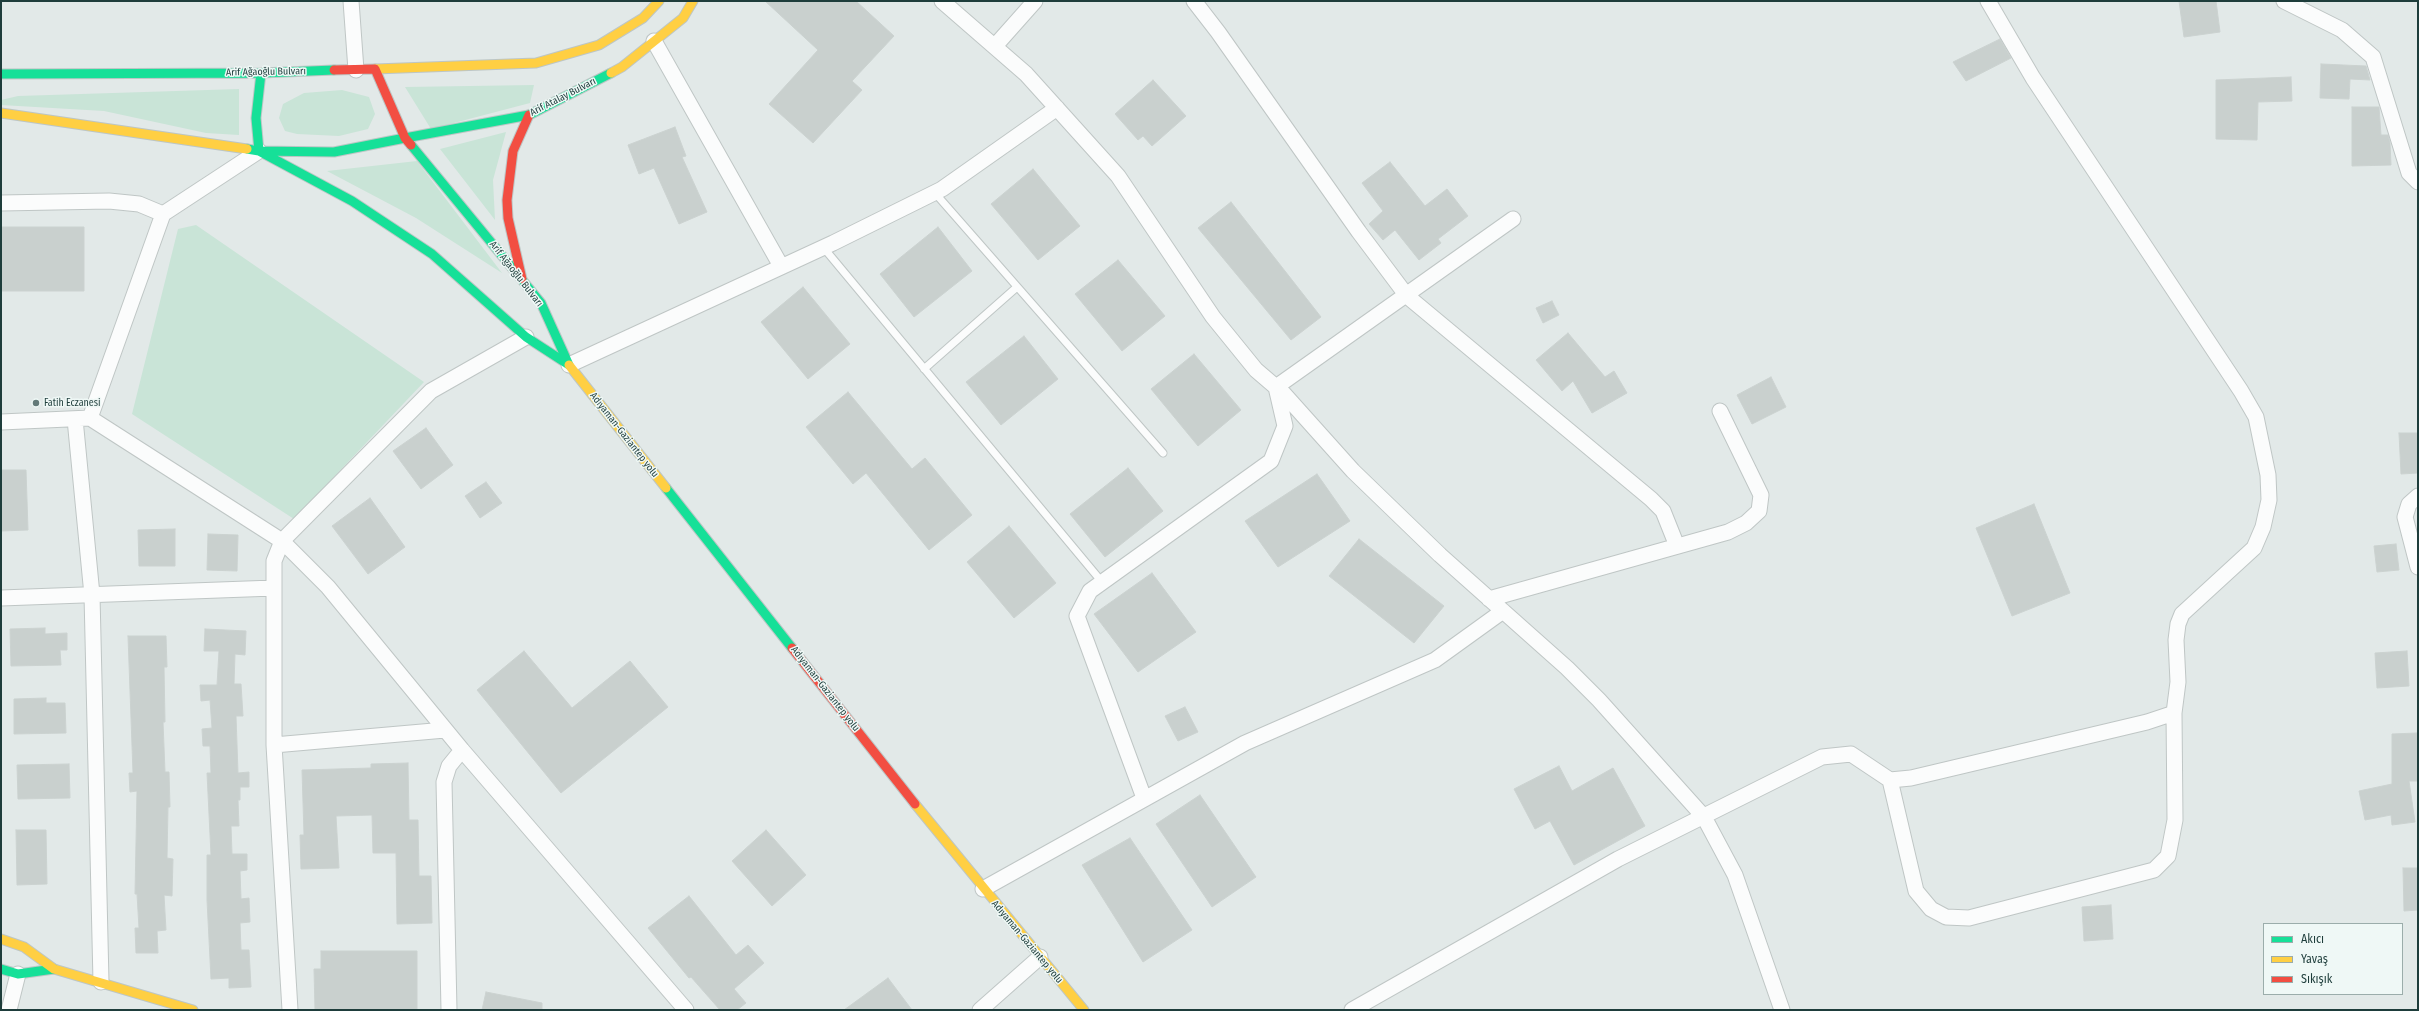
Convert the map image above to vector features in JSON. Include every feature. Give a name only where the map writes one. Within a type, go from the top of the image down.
[{"type":"main road","points":[[375,69],[536,63],[599,45],[643,18],[659,1]]},
{"type":"main road","name":"Arif Atalay Bulvarı","points":[[259,152],[334,152],[529,115],[622,67],[683,18],[693,1]]},
{"type":"main road","name":"Arif Ağaoğlu Bulvarı","points":[[1,74],[261,73],[375,69],[405,138],[541,303],[569,365]]},
{"type":"main road","points":[[259,152],[256,118],[261,73]]},
{"type":"main road","points":[[1,113],[259,152],[352,201],[432,254],[526,337],[569,365]]},
{"type":"main road","points":[[522,279],[508,218],[507,200],[513,151],[529,115]]},
{"type":"main road","name":"Adıyaman-Gaziantep yolu","points":[[569,365],[983,889],[1084,1010]]},
{"type":"main road","points":[[1,939],[24,947],[54,969],[193,1010]]},
{"type":"main road","points":[[1,969],[18,974],[54,969]]},
{"type":"street","points":[[351,1],[356,70]]},
{"type":"street","points":[[942,1],[1026,74],[1118,176],[1213,317],[1256,370],[1276,387],[1353,471],[1599,700],[1704,817],[1735,875],[1782,1010]]},
{"type":"street","points":[[995,46],[1035,1]]},
{"type":"street","points":[[1194,1],[1223,38],[1359,232],[1407,296],[1659,507],[1663,511],[1677,546]]},
{"type":"street","points":[[1890,780],[1916,891],[1931,909],[1946,917],[1969,918],[2154,870],[2168,856],[2175,820],[2174,713],[2178,682],[2176,640],[2178,624],[2182,614],[2254,548],[2263,527],[2269,500],[2268,475],[2258,423],[2241,391],[2033,78],[1988,1]]},
{"type":"street","points":[[2284,1],[2342,30],[2374,57],[2409,173],[2418,182]]},
{"type":"street","points":[[654,41],[781,266]]},
{"type":"street","points":[[569,365],[823,247],[935,193],[994,154],[1057,108]]},
{"type":"street","points":[[90,418],[163,214],[259,152]]},
{"type":"street","points":[[1,203],[109,201],[139,204],[163,214]]},
{"type":"street","points":[[1276,387],[1407,296],[1513,219]]},
{"type":"street","points":[[290,1010],[274,745],[274,561],[282,541],[431,391],[526,337]]},
{"type":"street","points":[[1144,798],[1077,616],[1090,591],[1271,461],[1285,426],[1276,387]]},
{"type":"street","points":[[1489,599],[1728,532],[1746,523],[1759,511],[1761,495],[1720,411]]},
{"type":"street","points":[[1,422],[90,418],[282,541],[328,587],[445,730],[686,1010]]},
{"type":"street","points":[[75,419],[92,595],[101,982]]},
{"type":"street","points":[[2418,496],[2409,504],[2405,517],[2418,568]]},
{"type":"street","points":[[1,598],[274,588]]},
{"type":"street","points":[[983,889],[1245,742],[1436,660],[1503,611]]},
{"type":"street","points":[[1352,1010],[1618,859],[1704,817],[1822,756],[1851,754],[1890,780],[1911,778],[2147,722],[2174,713]]},
{"type":"street","points":[[274,745],[445,730]]},
{"type":"street","points":[[449,1010],[444,782],[449,766],[462,750]]},
{"type":"street","points":[[980,1010],[1040,956]]},
{"type":"street","points":[[8,1010],[18,974]]},
{"type":"lane","points":[[935,193],[1163,453]]},
{"type":"lane","points":[[823,247],[1102,582]]},
{"type":"lane","points":[[924,369],[1017,287]]},
{"type":"green space","points":[[534,85],[530,103],[431,129],[405,87]]},
{"type":"green space","points":[[239,89],[239,135],[206,133],[104,111],[1,105],[1,100],[18,96]]},
{"type":"green space","points":[[342,90],[369,97],[375,114],[368,129],[339,136],[297,134],[285,131],[279,118],[283,104],[304,93]]},
{"type":"green space","points":[[506,132],[493,180],[495,220],[440,149]]},
{"type":"green space","points":[[417,161],[502,273],[416,218],[327,171]]},
{"type":"green space","points":[[196,225],[424,382],[294,519],[132,414],[178,229]]},
{"type":"building","points":[[765,1],[856,1],[894,36],[852,81],[862,90],[813,143],[769,104],[818,50]]},
{"type":"building","points":[[2179,1],[2216,1],[2220,32],[2184,37]]},
{"type":"building","points":[[2000,39],[2011,58],[1966,81],[1953,62]]},
{"type":"building","points":[[2321,64],[2366,66],[2370,80],[2350,79],[2349,99],[2320,98]]},
{"type":"building","points":[[2291,77],[2292,101],[2258,102],[2257,140],[2216,139],[2216,80]]},
{"type":"building","points":[[1153,80],[1186,116],[1152,146],[1143,136],[1138,140],[1115,114]]},
{"type":"building","points":[[2352,107],[2379,107],[2381,135],[2388,135],[2391,165],[2352,166]]},
{"type":"building","points":[[675,127],[686,156],[682,157],[707,212],[679,224],[654,168],[639,174],[628,145]]},
{"type":"building","points":[[1390,162],[1425,206],[1447,189],[1468,216],[1438,239],[1441,243],[1419,260],[1395,230],[1383,240],[1369,224],[1383,211],[1362,183]]},
{"type":"building","points":[[1033,169],[1080,226],[1038,260],[991,204]]},
{"type":"building","points":[[1231,202],[1321,317],[1291,340],[1198,228]]},
{"type":"building","points":[[1,227],[84,227],[84,291],[1,291]]},
{"type":"building","points":[[938,227],[972,271],[914,317],[880,274]]},
{"type":"building","points":[[1118,260],[1165,316],[1122,351],[1075,294]]},
{"type":"building","points":[[803,287],[850,344],[808,379],[761,322]]},
{"type":"building","points":[[1552,301],[1559,315],[1543,323],[1536,308]]},
{"type":"building","points":[[1568,333],[1605,377],[1614,371],[1627,393],[1592,413],[1573,381],[1562,391],[1536,360]]},
{"type":"building","points":[[1024,336],[1058,379],[1001,425],[966,382]]},
{"type":"building","points":[[1194,354],[1241,410],[1198,446],[1151,389]]},
{"type":"building","points":[[1771,377],[1786,407],[1752,424],[1737,395]]},
{"type":"building","points":[[848,392],[912,469],[925,458],[972,515],[929,550],[866,473],[853,484],[806,427]]},
{"type":"building","points":[[426,428],[453,465],[421,489],[393,451]]},
{"type":"building","points":[[2399,433],[2418,433],[2418,473],[2401,474]]},
{"type":"building","points":[[1128,468],[1163,511],[1105,557],[1070,514]]},
{"type":"building","points":[[1,470],[26,470],[28,530],[1,531]]},
{"type":"building","points":[[1317,474],[1350,521],[1278,567],[1245,521]]},
{"type":"building","points":[[486,482],[502,503],[480,518],[465,496]]},
{"type":"building","points":[[370,498],[405,547],[368,574],[332,526]]},
{"type":"building","points":[[2034,504],[2070,593],[2012,616],[1976,528]]},
{"type":"building","points":[[1009,526],[1056,583],[1014,618],[967,562]]},
{"type":"building","points":[[175,529],[175,566],[139,566],[138,530]]},
{"type":"building","points":[[208,534],[238,535],[237,571],[207,570]]},
{"type":"building","points":[[1359,539],[1444,606],[1414,643],[1329,576]]},
{"type":"building","points":[[2396,544],[2399,570],[2377,572],[2374,546]]},
{"type":"building","points":[[1152,573],[1196,632],[1138,672],[1094,614]]},
{"type":"building","points":[[45,628],[45,634],[67,633],[67,650],[60,650],[61,665],[11,666],[10,629]]},
{"type":"building","points":[[205,629],[246,631],[245,655],[235,654],[234,684],[241,684],[243,716],[236,716],[238,773],[249,772],[249,787],[240,787],[240,800],[238,800],[239,826],[231,826],[232,854],[247,854],[247,870],[240,871],[241,899],[249,898],[250,922],[240,923],[241,950],[249,950],[251,987],[229,988],[229,978],[211,979],[207,900],[207,855],[211,855],[207,773],[211,773],[210,746],[203,746],[202,729],[212,728],[210,700],[201,701],[200,685],[217,685],[219,651],[204,651]]},
{"type":"building","points":[[128,636],[166,636],[167,667],[164,667],[165,722],[163,722],[165,772],[169,772],[170,807],[168,807],[167,858],[173,859],[172,896],[164,895],[166,930],[157,931],[158,953],[136,953],[135,928],[139,928],[137,894],[135,894],[137,791],[130,792],[129,773],[133,773]]},
{"type":"building","points":[[524,651],[572,708],[630,661],[668,707],[561,793],[477,690]]},
{"type":"building","points":[[2407,651],[2409,686],[2377,688],[2375,653]]},
{"type":"building","points":[[46,698],[46,703],[65,703],[66,733],[14,734],[14,699]]},
{"type":"building","points":[[1185,707],[1198,732],[1178,741],[1165,716]]},
{"type":"building","points":[[2417,733],[2418,781],[2409,781],[2415,822],[2392,825],[2391,815],[2365,820],[2359,791],[2392,784],[2392,734]]},
{"type":"building","points":[[408,763],[409,820],[418,820],[419,876],[431,876],[432,923],[397,924],[396,853],[373,853],[372,815],[336,816],[339,868],[301,869],[300,835],[304,835],[302,770],[371,768],[371,764]]},
{"type":"building","points":[[69,764],[70,798],[18,799],[17,765]]},
{"type":"building","points":[[1559,766],[1572,791],[1613,768],[1645,826],[1574,865],[1550,821],[1535,829],[1514,789]]},
{"type":"building","points":[[1200,795],[1256,877],[1212,907],[1156,824]]},
{"type":"building","points":[[16,830],[46,830],[47,884],[17,885]]},
{"type":"building","points":[[766,830],[806,875],[772,906],[732,861]]},
{"type":"building","points":[[1130,838],[1192,930],[1143,962],[1082,865]]},
{"type":"building","points":[[2403,868],[2418,868],[2418,910],[2404,911]]},
{"type":"building","points":[[689,896],[736,955],[748,945],[764,963],[734,989],[746,1003],[737,1010],[720,1010],[691,977],[689,978],[648,928]]},
{"type":"building","points":[[2111,905],[2113,939],[2084,941],[2082,907]]},
{"type":"building","points":[[321,951],[417,951],[417,1010],[315,1010],[314,969],[321,969]]},
{"type":"building","points":[[888,978],[912,1010],[844,1010]]},
{"type":"building","points":[[486,992],[542,1003],[542,1010],[482,1010]]},
{"type":"traffic: fast","points":[[1,74],[261,73],[334,70]]},
{"type":"traffic: fast","points":[[261,73],[256,118],[259,151],[334,152],[405,138]]},
{"type":"traffic: fast","points":[[405,138],[529,115],[611,73]]},
{"type":"traffic: fast","points":[[411,145],[541,303],[569,365]]},
{"type":"traffic: fast","points":[[247,149],[259,151],[352,201],[432,254],[526,337],[569,365]]},
{"type":"traffic: fast","points":[[666,488],[792,648]]},
{"type":"traffic: fast","points":[[1,969],[18,974],[54,969]]},
{"type":"traffic: slow","points":[[375,69],[536,63],[599,45],[643,18],[659,1]]},
{"type":"traffic: slow","points":[[611,73],[622,67],[683,18],[693,1]]},
{"type":"traffic: slow","points":[[1,113],[247,149]]},
{"type":"traffic: slow","points":[[569,365],[666,488]]},
{"type":"traffic: slow","points":[[915,804],[1084,1010]]},
{"type":"traffic: slow","points":[[1,939],[24,947],[54,969],[193,1010]]},
{"type":"traffic: jam","points":[[334,70],[375,69],[405,138],[411,145]]},
{"type":"traffic: jam","points":[[522,279],[508,218],[507,200],[513,151],[529,115]]},
{"type":"traffic: jam","points":[[792,648],[915,804]]},
{"type":"place","name":"Fatih Eczanesi","points":[[36,403]]}]
